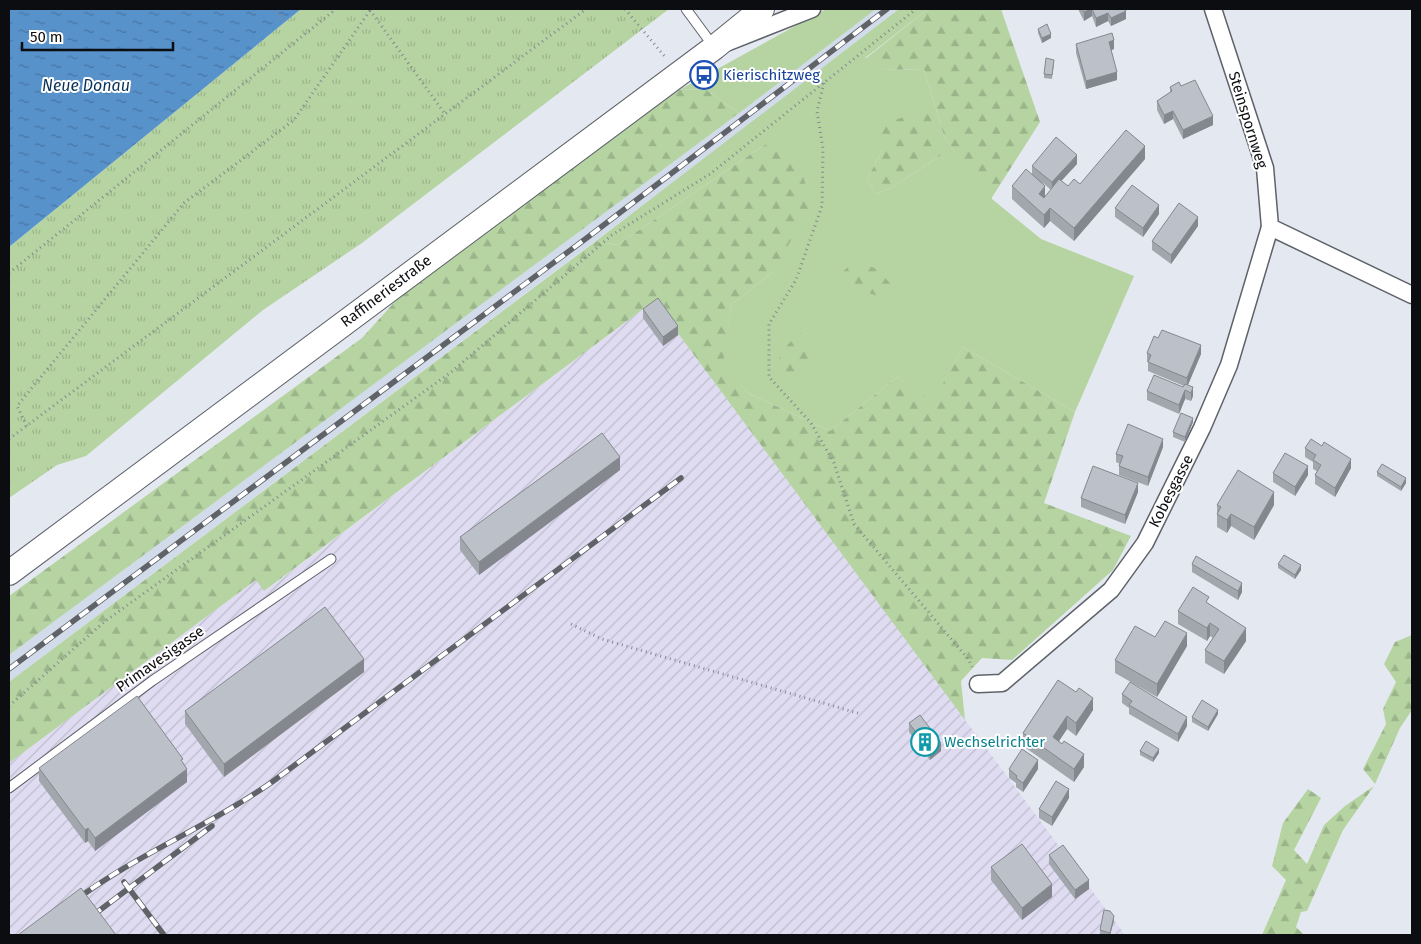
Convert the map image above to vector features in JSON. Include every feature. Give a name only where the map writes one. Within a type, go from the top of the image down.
[{"type":"main road","name":"Raffineriestraße","points":[[9,573],[715,47],[762,9]]},
{"type":"street","points":[[715,47],[754,34],[812,9]]},
{"type":"street","name":"Steinspornweg","points":[[1213,9],[1265,168],[1270,227]]},
{"type":"street","points":[[1270,227],[1412,294]]},
{"type":"street","name":"Kobesgasse","points":[[978,684],[1002,684],[1111,590],[1144,543],[1202,428],[1230,366],[1270,227]]},
{"type":"lane","points":[[686,9],[715,47]]},
{"type":"lane","name":"Primavesigasse","points":[[9,788],[152,681],[331,559]]},
{"type":"path","points":[[9,273],[336,9]]},
{"type":"path","points":[[9,439],[586,9]]},
{"type":"path","points":[[625,9],[678,73]]},
{"type":"path","points":[[9,706],[104,622],[450,373],[612,235],[710,174],[916,9]]},
{"type":"path","points":[[27,426],[17,406],[184,203],[294,120],[371,10],[445,114]]},
{"type":"path","points":[[276,12],[284,23]]},
{"type":"path","points":[[825,81],[817,111],[823,149],[822,206],[796,280],[770,324],[769,377],[811,423],[825,447],[834,463],[854,524],[969,660],[978,684]]},
{"type":"path","points":[[571,624],[588,634],[602,639],[861,714]]},
{"type":"shaded area","points":[[876,9],[899,9],[741,131],[9,682],[9,655]]},
{"type":"shaded area","points":[[654,301],[1125,935],[9,935],[9,763],[256,580],[265,591]]},
{"type":"green space","points":[[301,9],[669,9],[362,243],[263,310],[86,456],[57,465],[9,498],[9,247]]},
{"type":"green space","points":[[826,9],[876,9],[739,113],[705,89],[679,90]]},
{"type":"green space","points":[[899,9],[928,9],[865,58],[884,70],[924,69],[945,139],[992,199],[1041,239],[1134,276],[1075,412],[963,347],[933,403],[897,377],[830,431],[748,393],[722,364],[731,305],[774,271],[766,144],[617,245],[596,241]],"holes":[[[882,151],[940,156],[891,188],[876,194],[867,179]]]},
{"type":"green space","points":[[928,9],[1001,9],[1040,122],[991,199],[945,139],[924,69],[884,70],[865,59]]},
{"type":"green space","points":[[705,89],[739,113],[9,655],[9,596],[362,338],[400,296],[679,90]]},
{"type":"green space","points":[[929,113],[937,131],[940,156],[891,188],[876,194],[867,179],[882,151],[882,124],[910,115]]},
{"type":"green space","points":[[766,144],[798,158],[811,204],[774,271],[731,305],[723,364],[748,393],[830,431],[897,377],[933,402],[963,347],[1075,412],[1044,503],[1131,536],[1113,570],[1012,660],[982,658],[961,681],[965,720],[654,301],[264,591],[256,580],[9,763],[9,682],[596,241],[617,245]]},
{"type":"green space","points":[[853,261],[875,268],[890,283],[886,290],[878,296],[858,290],[839,276]]},
{"type":"green space","points":[[800,333],[813,342],[807,363],[795,375],[779,377],[779,358],[790,342]]},
{"type":"green space","points":[[1412,635],[1412,710],[1400,728],[1375,784],[1363,769],[1386,724],[1383,709],[1396,682],[1384,664],[1395,642]]},
{"type":"green space","points":[[1374,786],[1343,830],[1307,911],[1301,912],[1296,927],[1304,935],[1262,935],[1286,880],[1272,866],[1283,823],[1308,789],[1321,798],[1294,850],[1307,864],[1324,825],[1345,806]]},
{"type":"water","name":"Neue Donau","points":[[9,9],[301,9],[9,247]]},
{"type":"building","points":[[1092,9],[1125,9],[1126,11],[1111,18],[1108,13],[1096,18]]},
{"type":"building","points":[[1047,24],[1051,34],[1042,38],[1038,29]]},
{"type":"building","points":[[1112,33],[1114,40],[1109,42],[1117,72],[1086,81],[1076,44]]},
{"type":"building","points":[[1046,58],[1054,60],[1052,75],[1044,74]]},
{"type":"building","points":[[1195,80],[1213,116],[1183,130],[1173,111],[1164,115],[1157,101],[1172,91],[1170,87],[1179,82],[1181,86]]},
{"type":"building","points":[[1126,130],[1145,146],[1074,228],[1050,208],[1044,215],[1012,186],[1026,169],[1045,186],[1039,194],[1044,198],[1059,179],[1068,186],[1074,179],[1080,184]]},
{"type":"building","points":[[1056,137],[1077,155],[1052,182],[1032,166]]},
{"type":"building","points":[[1132,185],[1159,205],[1143,228],[1115,208]]},
{"type":"building","points":[[1179,203],[1198,217],[1171,255],[1152,241]]},
{"type":"building","points":[[658,298],[678,326],[663,337],[643,309]]},
{"type":"building","points":[[1162,330],[1201,345],[1187,378],[1148,362],[1151,355],[1147,353],[1154,336],[1158,338]]},
{"type":"building","points":[[1154,375],[1183,387],[1185,384],[1193,387],[1191,393],[1185,390],[1179,405],[1147,391]]},
{"type":"building","points":[[1181,413],[1193,418],[1185,437],[1173,432]]},
{"type":"building","points":[[1128,424],[1163,439],[1148,477],[1119,466],[1123,456],[1116,454]]},
{"type":"building","points":[[602,433],[620,457],[479,562],[460,537]]},
{"type":"building","points":[[1311,439],[1322,446],[1324,442],[1351,459],[1335,488],[1315,475],[1321,465],[1313,460],[1316,455],[1305,448]]},
{"type":"building","points":[[1285,453],[1308,466],[1295,487],[1273,473]]},
{"type":"building","points":[[1382,464],[1406,478],[1401,487],[1377,472]]},
{"type":"building","points":[[1093,466],[1138,483],[1125,515],[1081,498]]},
{"type":"building","points":[[1238,470],[1274,492],[1254,527],[1231,514],[1227,520],[1217,514],[1221,507],[1217,505]]},
{"type":"building","points":[[1284,555],[1301,565],[1295,575],[1278,564]]},
{"type":"building","points":[[1196,556],[1242,583],[1238,591],[1192,564]]},
{"type":"building","points":[[1193,587],[1209,597],[1206,602],[1246,628],[1224,661],[1205,650],[1219,629],[1210,623],[1207,628],[1178,611]]},
{"type":"building","points":[[325,607],[364,659],[224,764],[185,711]]},
{"type":"building","points":[[1165,621],[1187,633],[1157,684],[1115,660],[1135,626],[1155,637]]},
{"type":"building","points":[[1058,680],[1076,692],[1079,688],[1093,698],[1076,723],[1067,716],[1053,737],[1062,744],[1064,741],[1084,754],[1074,769],[1023,733]]},
{"type":"building","points":[[1130,682],[1187,717],[1178,734],[1129,705],[1132,701],[1122,694]]},
{"type":"building","points":[[137,696],[183,759],[181,760],[187,769],[95,838],[88,828],[85,830],[39,768]]},
{"type":"building","points":[[1202,700],[1218,710],[1208,727],[1192,717]]},
{"type":"building","points":[[920,715],[941,743],[930,751],[909,723]]},
{"type":"building","points":[[1146,741],[1159,749],[1153,758],[1140,751]]},
{"type":"building","points":[[1022,749],[1038,760],[1023,783],[1009,769]]},
{"type":"building","points":[[1056,781],[1069,789],[1052,817],[1039,809]]},
{"type":"building","points":[[1022,844],[1052,884],[1022,908],[991,867]]},
{"type":"building","points":[[1063,845],[1089,880],[1075,890],[1049,855]]},
{"type":"building","points":[[81,888],[116,935],[18,935]]},
{"type":"building","points":[[1104,910],[1110,911],[1114,916],[1110,933],[1100,930]]},
{"type":"railway","points":[[9,669],[588,237],[887,9]]},
{"type":"railway","points":[[73,902],[121,870],[223,813],[272,782],[681,478]]},
{"type":"railway","points":[[92,916],[212,826]]},
{"type":"railway","points":[[124,882],[164,935]]},
{"type":"place","name":"Kierischitzweg","points":[[704,75]]},
{"type":"place","name":"Wechselrichter","points":[[925,742]]}]
